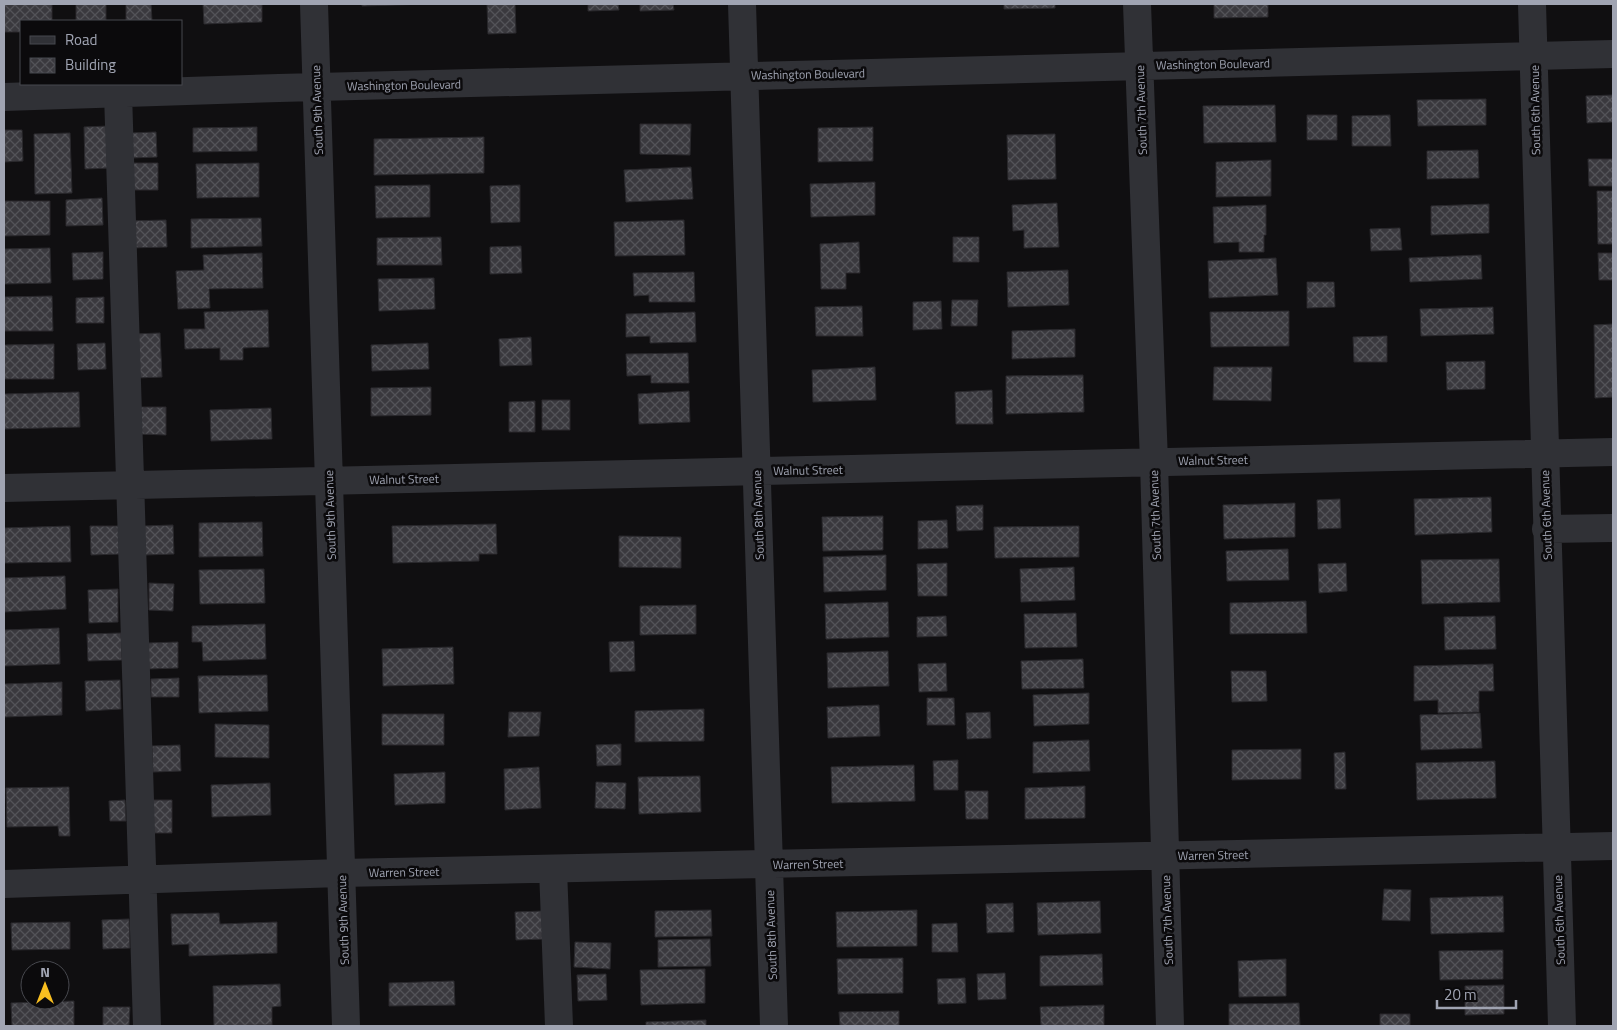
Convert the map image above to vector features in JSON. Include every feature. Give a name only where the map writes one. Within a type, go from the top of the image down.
[{"type":"street","name":"South 9th Avenue","points":[[314,4],[346,1026]]},
{"type":"street","name":"South 8th Avenue","points":[[742,4],[774,1026]]},
{"type":"street","name":"South 7th Avenue","points":[[1137,4],[1154,462],[1170,1026]]},
{"type":"street","name":"South 6th Avenue","points":[[1532,4],[1562,1026]]},
{"type":"street","name":"Washington Boulevard","points":[[4,97],[316,87],[1613,54]]},
{"type":"street","points":[[118,93],[147,1026]]},
{"type":"street","name":"Walnut Street","points":[[4,488],[1613,452]]},
{"type":"street","points":[[1546,529],[1613,528]]},
{"type":"street","name":"Warren Street","points":[[4,884],[341,873],[1613,846]]},
{"type":"street","points":[[553,869],[559,1026]]},
{"type":"building","points":[[4,4],[52,4],[52,20],[20,20],[20,32],[4,32]]},
{"type":"building","points":[[76,4],[106,4],[106,20],[76,20]]},
{"type":"building","points":[[126,4],[151,4],[152,20],[126,20]]},
{"type":"building","points":[[203,4],[262,4],[262,22],[204,24]]},
{"type":"building","points":[[362,4],[428,4],[362,6]]},
{"type":"building","points":[[487,4],[515,4],[516,33],[488,34]]},
{"type":"building","points":[[588,4],[618,4],[619,10],[588,11]]},
{"type":"building","points":[[640,4],[673,4],[674,10],[640,11]]},
{"type":"building","points":[[1004,4],[1055,4],[1055,8],[1004,9]]},
{"type":"building","points":[[1214,4],[1268,4],[1268,17],[1214,18]]},
{"type":"building","points":[[1613,95],[1613,122],[1587,123],[1586,96]]},
{"type":"building","points":[[1486,99],[1486,125],[1418,126],[1417,100]]},
{"type":"building","points":[[1275,105],[1276,142],[1204,143],[1203,106]]},
{"type":"building","points":[[1307,115],[1337,115],[1337,140],[1307,140]]},
{"type":"building","points":[[1390,115],[1391,146],[1352,146],[1352,116]]},
{"type":"building","points":[[640,124],[691,124],[690,155],[640,154]]},
{"type":"building","points":[[109,126],[110,168],[85,169],[84,127]]},
{"type":"building","points":[[257,127],[257,151],[193,152],[193,128]]},
{"type":"building","points":[[873,127],[873,161],[818,162],[818,128]]},
{"type":"building","points":[[4,130],[22,130],[23,161],[4,162]]},
{"type":"building","points":[[156,132],[157,157],[131,158],[131,133]]},
{"type":"building","points":[[70,133],[72,193],[35,194],[34,134]]},
{"type":"building","points":[[1055,134],[1056,179],[1008,180],[1007,135]]},
{"type":"building","points":[[484,137],[484,173],[374,175],[374,139]]},
{"type":"building","points":[[1478,150],[1479,178],[1427,179],[1427,151]]},
{"type":"building","points":[[1588,159],[1613,159],[1613,186],[1589,186]]},
{"type":"building","points":[[1271,160],[1271,196],[1216,197],[1216,162]]},
{"type":"building","points":[[125,163],[158,163],[158,190],[126,190]]},
{"type":"building","points":[[259,163],[259,197],[197,198],[196,164]]},
{"type":"building","points":[[691,167],[693,199],[626,202],[624,170]]},
{"type":"building","points":[[875,182],[875,215],[811,217],[810,184]]},
{"type":"building","points":[[430,185],[430,217],[376,218],[375,186]]},
{"type":"building","points":[[520,185],[520,222],[491,223],[490,186]]},
{"type":"building","points":[[1597,191],[1613,191],[1613,244],[1598,244]]},
{"type":"building","points":[[102,198],[103,225],[66,226],[66,200]]},
{"type":"building","points":[[4,201],[50,201],[50,235],[4,236]]},
{"type":"building","points":[[1057,203],[1059,247],[1024,248],[1024,230],[1013,231],[1012,205]]},
{"type":"building","points":[[1489,204],[1489,233],[1431,235],[1431,206]]},
{"type":"building","points":[[1266,205],[1264,252],[1239,252],[1239,242],[1214,243],[1213,207]]},
{"type":"building","points":[[261,218],[262,246],[191,248],[191,219]]},
{"type":"building","points":[[166,220],[167,247],[128,248],[127,221]]},
{"type":"building","points":[[684,220],[685,255],[615,256],[614,222]]},
{"type":"building","points":[[1400,228],[1402,250],[1371,251],[1370,229]]},
{"type":"building","points":[[441,237],[442,265],[377,265],[377,238]]},
{"type":"building","points":[[953,237],[979,237],[979,262],[953,262]]},
{"type":"building","points":[[859,242],[860,273],[846,273],[846,289],[821,289],[820,244]]},
{"type":"building","points":[[521,246],[522,273],[490,274],[490,247]]},
{"type":"building","points":[[50,248],[51,283],[4,284],[4,249]]},
{"type":"building","points":[[103,252],[103,279],[73,280],[72,253]]},
{"type":"building","points":[[262,253],[263,288],[209,289],[210,308],[178,309],[176,271],[204,270],[203,255]]},
{"type":"building","points":[[1598,253],[1613,253],[1613,280],[1599,280]]},
{"type":"building","points":[[1481,255],[1482,279],[1410,282],[1409,258]]},
{"type":"building","points":[[1276,258],[1278,295],[1209,298],[1208,261]]},
{"type":"building","points":[[1068,270],[1069,305],[1008,307],[1007,272]]},
{"type":"building","points":[[694,272],[695,302],[649,302],[649,295],[634,296],[633,273]]},
{"type":"building","points":[[434,278],[435,309],[379,311],[378,279]]},
{"type":"building","points":[[1307,282],[1334,282],[1335,307],[1307,308]]},
{"type":"building","points":[[52,296],[53,331],[4,331],[4,297]]},
{"type":"building","points":[[104,297],[104,323],[76,323],[76,298]]},
{"type":"building","points":[[952,300],[978,300],[977,326],[951,326]]},
{"type":"building","points":[[941,301],[942,329],[913,330],[913,302]]},
{"type":"building","points":[[862,306],[863,336],[816,336],[815,307]]},
{"type":"building","points":[[1493,307],[1494,334],[1421,336],[1420,309]]},
{"type":"building","points":[[268,310],[269,347],[243,348],[243,360],[220,360],[220,348],[185,349],[184,329],[205,329],[204,312]]},
{"type":"building","points":[[1289,311],[1289,346],[1211,347],[1210,312]]},
{"type":"building","points":[[695,312],[696,342],[650,343],[650,336],[626,337],[626,314]]},
{"type":"building","points":[[1613,324],[1613,397],[1595,398],[1594,325]]},
{"type":"building","points":[[1075,329],[1075,357],[1012,359],[1012,331]]},
{"type":"building","points":[[160,333],[162,377],[136,378],[134,334]]},
{"type":"building","points":[[1387,336],[1387,362],[1354,362],[1353,337]]},
{"type":"building","points":[[531,337],[532,365],[500,366],[499,339]]},
{"type":"building","points":[[105,343],[106,369],[78,370],[77,344]]},
{"type":"building","points":[[428,343],[429,369],[372,371],[371,345]]},
{"type":"building","points":[[54,344],[54,379],[4,379],[4,345]]},
{"type":"building","points":[[688,353],[689,383],[651,383],[651,375],[627,376],[626,354]]},
{"type":"building","points":[[1485,361],[1485,389],[1447,390],[1446,362]]},
{"type":"building","points":[[875,367],[876,400],[813,402],[812,370]]},
{"type":"building","points":[[1214,367],[1272,367],[1271,401],[1213,400]]},
{"type":"building","points":[[1083,375],[1084,412],[1006,414],[1006,376]]},
{"type":"building","points":[[431,387],[431,415],[371,416],[371,388]]},
{"type":"building","points":[[992,390],[993,424],[956,424],[955,392]]},
{"type":"building","points":[[689,391],[690,422],[639,424],[638,394]]},
{"type":"building","points":[[79,392],[80,427],[4,429],[4,394]]},
{"type":"building","points":[[542,400],[570,400],[570,430],[542,430]]},
{"type":"building","points":[[535,401],[535,432],[509,432],[509,402]]},
{"type":"building","points":[[139,407],[166,407],[166,435],[139,434]]},
{"type":"building","points":[[271,408],[272,439],[211,441],[210,410]]},
{"type":"building","points":[[1491,497],[1492,532],[1415,535],[1414,499]]},
{"type":"building","points":[[1340,499],[1341,528],[1318,529],[1317,500]]},
{"type":"building","points":[[1295,503],[1295,537],[1224,539],[1223,505]]},
{"type":"building","points":[[983,505],[983,530],[957,531],[956,506]]},
{"type":"building","points":[[883,516],[883,550],[823,551],[822,517]]},
{"type":"building","points":[[947,520],[948,548],[918,549],[918,521]]},
{"type":"building","points":[[262,522],[263,556],[199,557],[199,523]]},
{"type":"building","points":[[496,524],[497,554],[479,554],[479,561],[393,563],[392,526]]},
{"type":"building","points":[[173,525],[174,554],[145,555],[144,526]]},
{"type":"building","points":[[70,526],[71,562],[4,563],[4,528]]},
{"type":"building","points":[[90,526],[119,526],[120,554],[91,555]]},
{"type":"building","points":[[1079,526],[1079,557],[995,558],[994,527]]},
{"type":"building","points":[[619,536],[681,537],[681,568],[619,567]]},
{"type":"building","points":[[1288,549],[1289,580],[1227,581],[1226,551]]},
{"type":"building","points":[[886,555],[886,590],[824,592],[823,557]]},
{"type":"building","points":[[1499,559],[1500,602],[1422,604],[1421,560]]},
{"type":"building","points":[[947,563],[947,596],[918,596],[917,564]]},
{"type":"building","points":[[1346,563],[1347,591],[1319,593],[1318,564]]},
{"type":"building","points":[[1074,567],[1075,600],[1021,602],[1020,569]]},
{"type":"building","points":[[264,569],[265,603],[200,604],[199,570]]},
{"type":"building","points":[[65,576],[66,609],[4,612],[4,578]]},
{"type":"building","points":[[149,583],[174,584],[173,611],[149,610]]},
{"type":"building","points":[[118,589],[118,622],[89,623],[88,590]]},
{"type":"building","points":[[1306,601],[1307,633],[1230,634],[1230,603]]},
{"type":"building","points":[[888,602],[889,637],[826,639],[825,604]]},
{"type":"building","points":[[696,605],[696,634],[640,635],[640,606]]},
{"type":"building","points":[[1076,613],[1077,647],[1025,648],[1024,614]]},
{"type":"building","points":[[946,616],[947,636],[917,637],[917,617]]},
{"type":"building","points":[[1495,616],[1496,649],[1445,650],[1444,617]]},
{"type":"building","points":[[265,624],[266,659],[203,661],[202,642],[192,642],[192,626]]},
{"type":"building","points":[[59,628],[60,664],[4,666],[4,630]]},
{"type":"building","points":[[121,633],[122,660],[88,661],[87,634]]},
{"type":"building","points":[[634,641],[635,671],[610,672],[609,642]]},
{"type":"building","points":[[178,642],[178,668],[148,669],[148,643]]},
{"type":"building","points":[[453,647],[454,684],[383,686],[382,649]]},
{"type":"building","points":[[888,651],[889,686],[828,688],[827,653]]},
{"type":"building","points":[[1083,659],[1084,688],[1022,689],[1021,661]]},
{"type":"building","points":[[946,663],[947,691],[919,692],[918,664]]},
{"type":"building","points":[[1493,664],[1494,691],[1479,691],[1479,712],[1438,713],[1438,700],[1414,701],[1414,666]]},
{"type":"building","points":[[1231,671],[1266,671],[1267,701],[1232,702]]},
{"type":"building","points":[[267,675],[268,711],[199,713],[198,676]]},
{"type":"building","points":[[179,678],[179,697],[151,697],[151,679]]},
{"type":"building","points":[[120,680],[121,709],[86,711],[85,681]]},
{"type":"building","points":[[62,682],[62,715],[4,717],[4,684]]},
{"type":"building","points":[[1089,693],[1089,724],[1034,726],[1033,695]]},
{"type":"building","points":[[927,698],[954,698],[955,725],[927,725]]},
{"type":"building","points":[[879,705],[880,736],[828,738],[827,707]]},
{"type":"building","points":[[704,709],[704,741],[635,742],[635,711]]},
{"type":"building","points":[[509,712],[541,712],[539,736],[508,737]]},
{"type":"building","points":[[990,712],[991,738],[967,739],[966,713]]},
{"type":"building","points":[[1480,713],[1482,748],[1421,750],[1420,715]]},
{"type":"building","points":[[382,714],[444,714],[444,745],[382,745]]},
{"type":"building","points":[[215,724],[269,725],[269,758],[215,757]]},
{"type":"building","points":[[1089,740],[1090,771],[1033,773],[1033,742]]},
{"type":"building","points":[[621,744],[621,765],[597,766],[596,745]]},
{"type":"building","points":[[180,745],[181,771],[153,772],[152,746]]},
{"type":"building","points":[[1301,749],[1301,779],[1232,780],[1232,750]]},
{"type":"building","points":[[1345,752],[1346,789],[1335,789],[1334,753]]},
{"type":"building","points":[[958,760],[958,790],[934,790],[933,761]]},
{"type":"building","points":[[1495,761],[1496,798],[1417,800],[1416,763]]},
{"type":"building","points":[[914,765],[915,801],[832,803],[831,767]]},
{"type":"building","points":[[539,767],[541,808],[505,810],[504,769]]},
{"type":"building","points":[[445,772],[445,803],[395,805],[394,774]]},
{"type":"building","points":[[700,776],[701,812],[639,814],[638,777]]},
{"type":"building","points":[[596,782],[626,783],[625,809],[595,808]]},
{"type":"building","points":[[270,783],[271,815],[212,817],[211,785]]},
{"type":"building","points":[[1085,786],[1085,818],[1025,819],[1025,788]]},
{"type":"building","points":[[69,787],[70,836],[59,836],[58,826],[7,827],[6,788]]},
{"type":"building","points":[[965,791],[988,791],[988,819],[966,819]]},
{"type":"building","points":[[125,800],[126,821],[110,821],[109,801]]},
{"type":"building","points":[[147,800],[172,800],[172,833],[148,833]]},
{"type":"building","points":[[1384,889],[1411,890],[1410,921],[1382,920]]},
{"type":"building","points":[[1503,896],[1504,932],[1431,934],[1430,898]]},
{"type":"building","points":[[1100,901],[1101,933],[1038,935],[1037,903]]},
{"type":"building","points":[[1013,903],[1014,932],[987,933],[986,904]]},
{"type":"building","points":[[711,910],[712,936],[655,937],[655,911]]},
{"type":"building","points":[[917,910],[917,946],[837,947],[836,912]]},
{"type":"building","points":[[543,911],[544,939],[516,940],[515,912]]},
{"type":"building","points":[[219,913],[220,924],[277,922],[277,953],[189,956],[189,944],[172,945],[171,914]]},
{"type":"building","points":[[129,919],[130,948],[103,949],[102,920]]},
{"type":"building","points":[[70,922],[70,949],[12,950],[11,923]]},
{"type":"building","points":[[957,923],[958,952],[932,952],[932,924]]},
{"type":"building","points":[[710,939],[711,966],[658,967],[658,940]]},
{"type":"building","points":[[575,942],[611,943],[610,969],[574,967]]},
{"type":"building","points":[[1503,950],[1503,979],[1440,980],[1439,951]]},
{"type":"building","points":[[1102,954],[1103,985],[1040,986],[1040,956]]},
{"type":"building","points":[[903,958],[903,993],[838,994],[837,959]]},
{"type":"building","points":[[1286,959],[1286,996],[1239,997],[1238,961]]},
{"type":"building","points":[[705,969],[705,1003],[641,1005],[640,970]]},
{"type":"building","points":[[1005,973],[1006,999],[978,1000],[977,974]]},
{"type":"building","points":[[606,974],[607,1000],[578,1001],[577,975]]},
{"type":"building","points":[[965,978],[966,1003],[938,1004],[937,979]]},
{"type":"building","points":[[454,981],[455,1005],[389,1006],[389,983]]},
{"type":"building","points":[[280,984],[281,1006],[272,1007],[272,1025],[214,1026],[213,986]]},
{"type":"building","points":[[1504,985],[1504,1014],[1465,1015],[1465,986]]},
{"type":"building","points":[[70,1001],[74,1001],[74,1026],[12,1026],[11,1003],[20,1003],[20,1010],[70,1010]]},
{"type":"building","points":[[1299,1003],[1300,1026],[1229,1026],[1229,1004]]},
{"type":"building","points":[[1104,1005],[1104,1026],[1041,1026],[1040,1007]]},
{"type":"building","points":[[103,1007],[130,1007],[129,1026],[103,1026]]},
{"type":"building","points":[[899,1011],[899,1026],[840,1026],[839,1012]]},
{"type":"building","points":[[1380,1014],[1410,1014],[1410,1026],[1380,1026]]},
{"type":"building","points":[[706,1020],[706,1026],[646,1026],[646,1022]]}]
